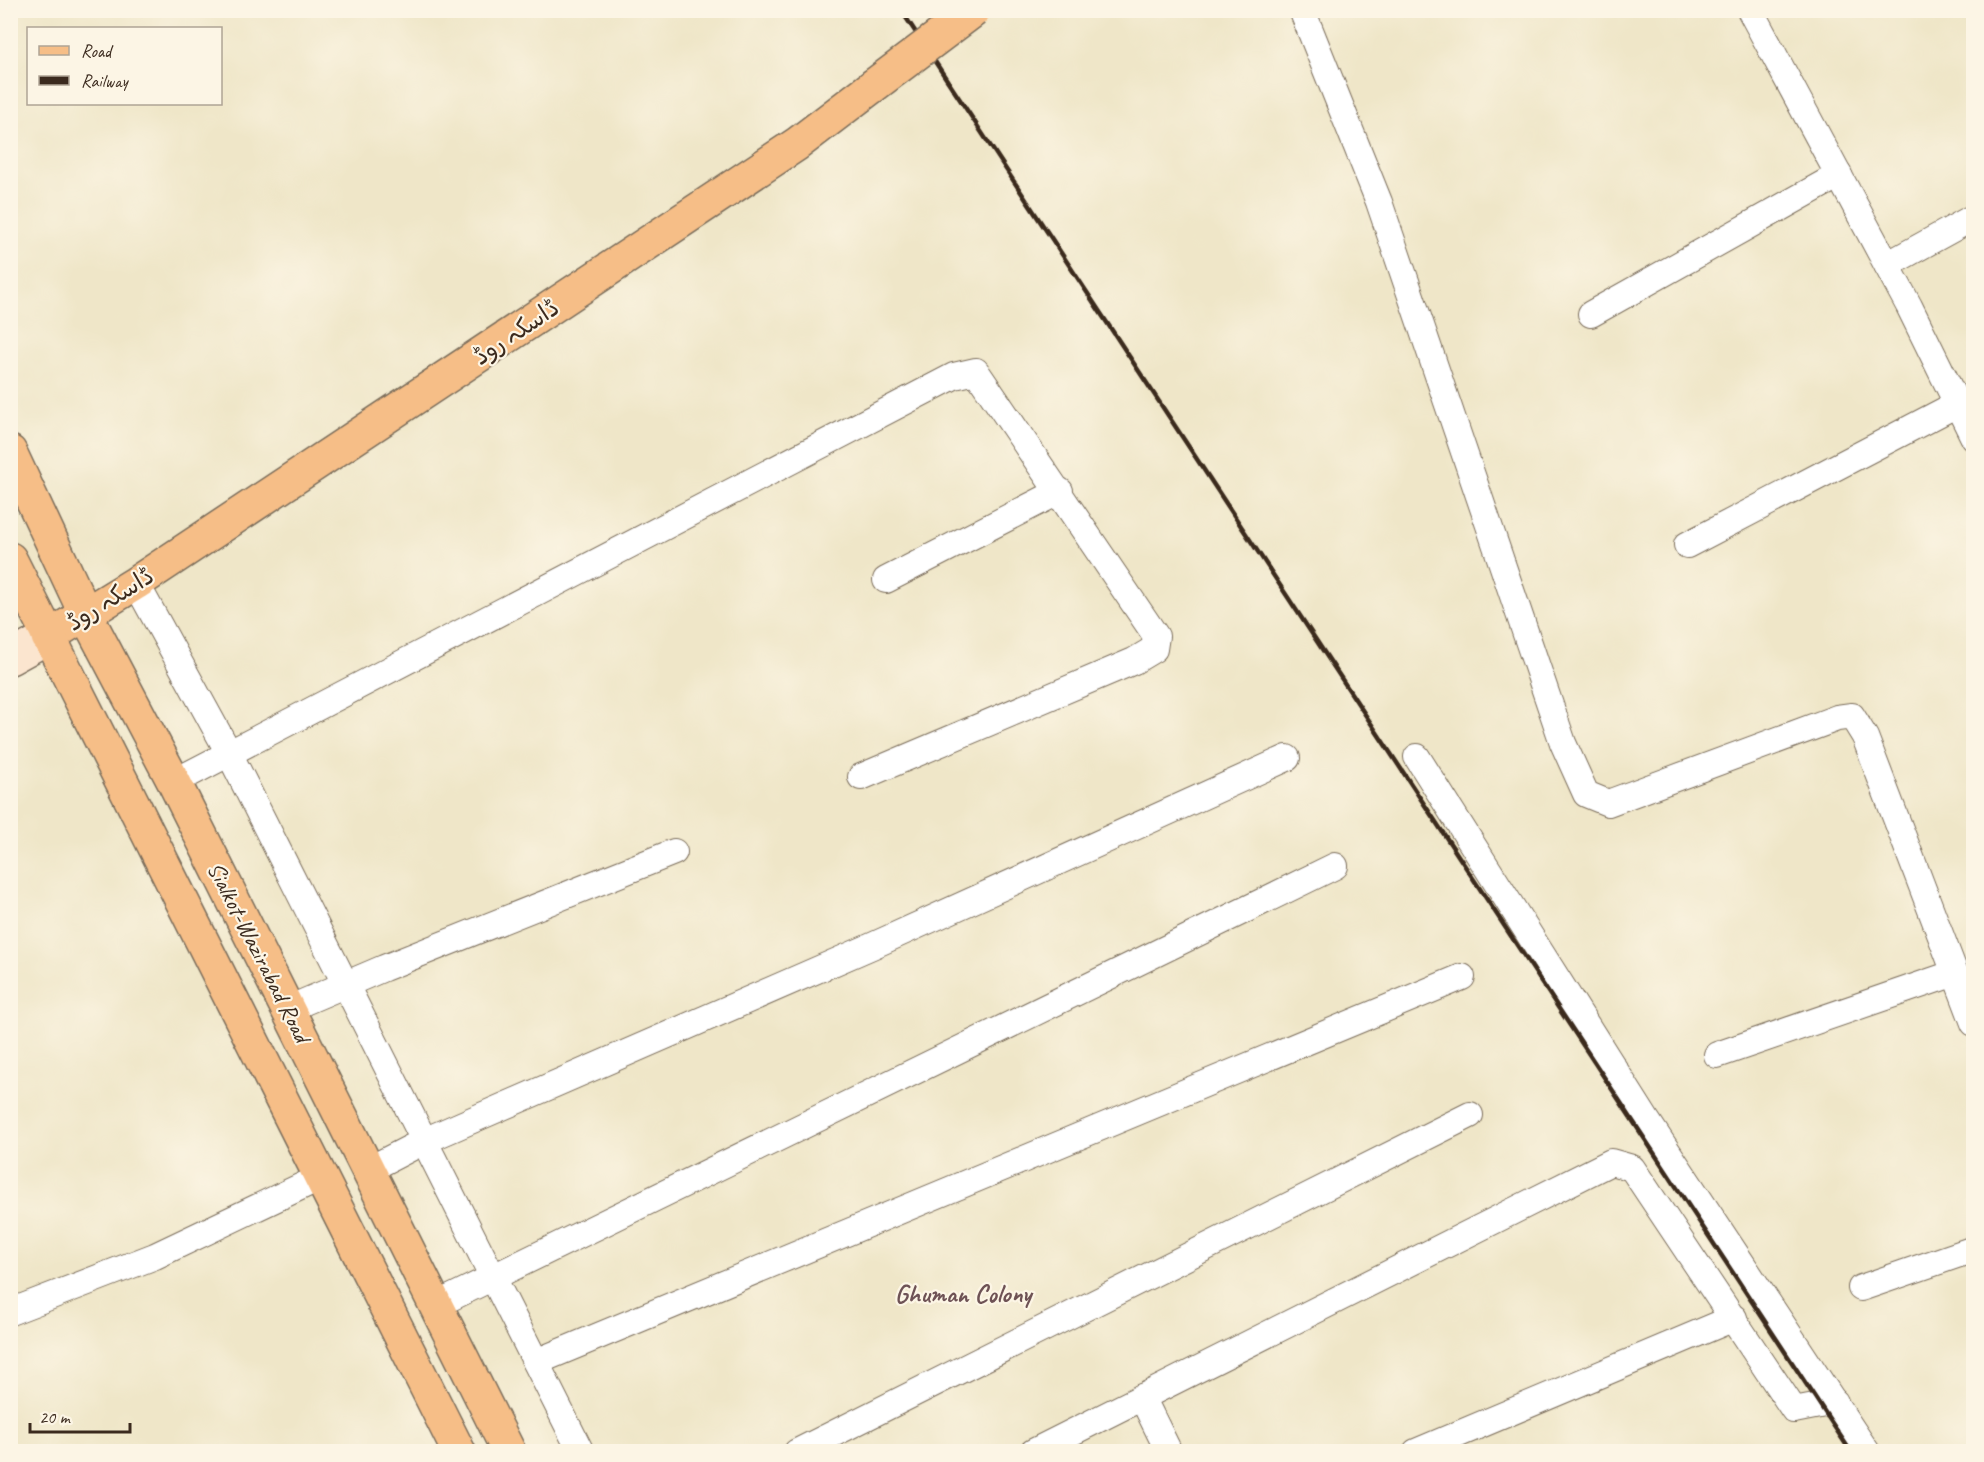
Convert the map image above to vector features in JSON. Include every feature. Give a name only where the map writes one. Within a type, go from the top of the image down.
[{"type":"main road","name":"ڈاسکہ روڈ","points":[[48,638],[136,583],[797,144],[974,10]]},
{"type":"main road","name":"Sialkot-Wazirabad Road","points":[[10,452],[86,615],[174,782],[509,1452]]},
{"type":"main road","name":"Sialkot-Wazirabad Road","points":[[10,559],[459,1452]]},
{"type":"main road","points":[[10,658],[48,638]]},
{"type":"street","points":[[1302,10],[1379,202],[1563,743],[1586,794],[1608,803],[1838,718],[1852,716],[1865,737],[1974,1023]]},
{"type":"street","points":[[1755,12],[1974,438]]},
{"type":"street","points":[[1592,314],[1839,175]]},
{"type":"street","points":[[1887,265],[1974,217]]},
{"type":"street","points":[[174,782],[954,376],[976,371],[1060,491],[1156,636],[1154,649],[1134,661],[861,777]]},
{"type":"street","points":[[1687,545],[1957,404]]},
{"type":"street","points":[[886,580],[1060,491]]},
{"type":"street","points":[[136,583],[229,753],[581,1452]]},
{"type":"street","points":[[1417,757],[1646,1119],[1868,1452]]},
{"type":"street","points":[[368,1170],[424,1141],[872,946],[1287,758]]},
{"type":"street","points":[[288,1009],[674,852]]},
{"type":"street","points":[[436,1305],[1335,866]]},
{"type":"street","points":[[1717,1055],[1955,973]]},
{"type":"street","points":[[536,1362],[1462,977]]},
{"type":"street","points":[[797,1452],[1470,1115]]},
{"type":"street","points":[[1033,1452],[1611,1162],[1632,1168],[1794,1410],[1835,1402]]},
{"type":"street","points":[[10,1312],[155,1256],[321,1177]]},
{"type":"street","points":[[1861,1288],[1974,1249]]},
{"type":"street","points":[[1416,1452],[1734,1318]]},
{"type":"street","points":[[1142,1397],[1169,1452]]},
{"type":"railway","points":[[901,10],[1851,1452]]},
{"type":"district","name":"Ghuman Colony","points":[[963,1293]]}]
